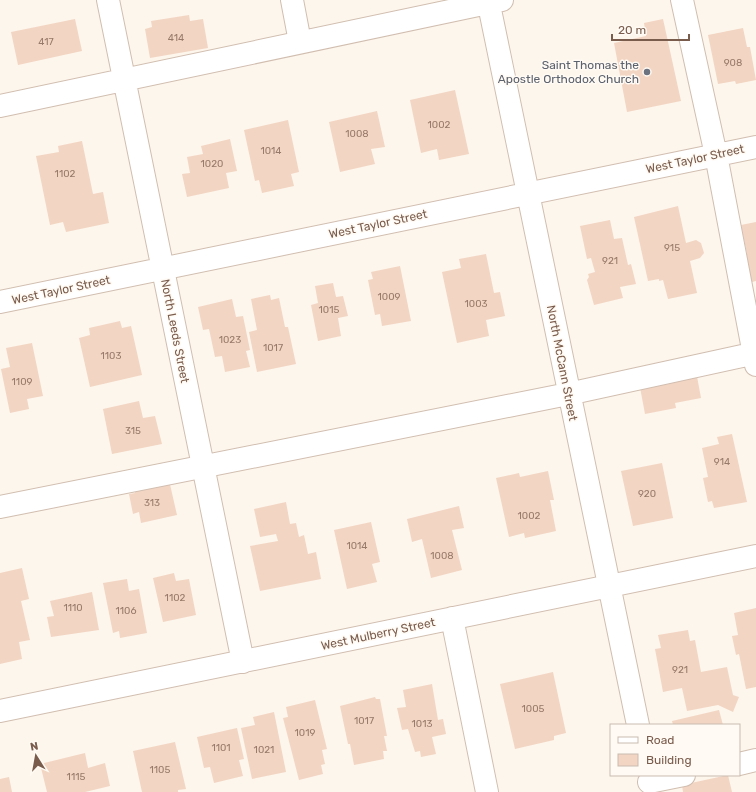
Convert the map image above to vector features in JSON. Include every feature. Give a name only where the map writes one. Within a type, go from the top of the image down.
[{"type":"street","name":"North Leeds Street","points":[[108,0],[243,662]]},
{"type":"street","points":[[292,0],[300,42]]},
{"type":"street","points":[[0,507],[755,357],[716,155],[682,0]]},
{"type":"street","points":[[0,106],[493,1]]},
{"type":"street","name":"North McCann Street","points":[[493,1],[568,394],[610,586],[638,724]]},
{"type":"street","name":"West Taylor Street","points":[[0,302],[756,147]]},
{"type":"street","name":"West Mulberry Street","points":[[0,711],[756,556]]},
{"type":"street","points":[[452,618],[487,792]]},
{"type":"street","points":[[740,764],[756,760]]},
{"type":"street","points":[[649,783],[680,776]]},
{"type":"building","points":[[189,15],[190,21],[203,19],[208,48],[150,58],[145,29],[152,27],[151,21]]},
{"type":"building","points":[[75,19],[82,51],[18,65],[11,32]]},
{"type":"building","name":"Saint Thomas the Apostle Orthodox Church","points":[[663,19],[681,101],[627,112],[614,43],[646,36],[644,23]]},
{"type":"building","points":[[743,28],[747,47],[750,47],[756,80],[736,84],[735,81],[718,84],[708,35]]},
{"type":"building","points":[[455,90],[469,154],[439,160],[437,149],[421,153],[410,100]]},
{"type":"building","points":[[377,111],[385,147],[371,149],[375,164],[340,172],[329,122]]},
{"type":"building","points":[[288,120],[299,172],[291,174],[294,186],[262,193],[259,180],[255,181],[244,130]]},
{"type":"building","points":[[230,139],[237,171],[226,173],[229,188],[187,197],[182,174],[190,173],[187,157],[203,154],[201,146]]},
{"type":"building","points":[[82,141],[93,194],[103,192],[109,223],[66,232],[63,222],[50,225],[36,156],[59,152],[58,146]]},
{"type":"building","points":[[678,206],[686,243],[696,240],[701,243],[704,253],[700,258],[690,261],[697,293],[668,299],[663,280],[659,281],[659,279],[648,281],[634,217]]},
{"type":"building","points":[[610,220],[614,239],[622,238],[628,265],[631,264],[636,284],[620,287],[623,298],[594,305],[587,280],[589,277],[588,274],[595,272],[591,258],[587,259],[580,226]]},
{"type":"building","points":[[756,222],[756,281],[748,283],[742,256],[747,254],[741,225]]},
{"type":"building","points":[[486,254],[494,293],[500,292],[505,316],[486,320],[489,336],[457,343],[442,272],[461,268],[459,259]]},
{"type":"building","points":[[400,266],[411,321],[382,326],[380,314],[375,315],[368,280],[373,279],[371,272]]},
{"type":"building","points":[[333,283],[336,297],[343,296],[348,316],[338,318],[341,336],[318,341],[311,305],[318,303],[315,286]]},
{"type":"building","points":[[270,295],[271,300],[279,298],[285,327],[288,327],[296,364],[257,372],[249,332],[257,330],[251,299]]},
{"type":"building","points":[[232,299],[236,317],[243,316],[250,350],[246,351],[250,367],[225,372],[222,356],[215,357],[209,329],[203,330],[198,307]]},
{"type":"building","points":[[120,321],[122,328],[131,326],[142,375],[90,387],[79,338],[90,335],[89,328]]},
{"type":"building","points":[[32,343],[43,396],[27,399],[29,409],[10,413],[1,369],[10,367],[6,348]]},
{"type":"building","points":[[696,371],[701,398],[675,403],[676,408],[645,414],[639,382]]},
{"type":"building","points":[[139,401],[143,418],[155,416],[162,444],[112,454],[103,409]]},
{"type":"building","points":[[732,434],[747,502],[714,508],[712,501],[708,502],[703,478],[708,477],[702,448],[719,444],[717,437]]},
{"type":"building","points":[[662,463],[673,518],[633,526],[621,471]]},
{"type":"building","points":[[548,471],[554,500],[550,500],[556,531],[525,538],[524,533],[509,537],[496,478],[519,473],[520,477]]},
{"type":"building","points":[[169,480],[177,515],[141,523],[139,512],[133,514],[129,494],[135,493],[134,488]]},
{"type":"building","points":[[286,502],[290,524],[296,523],[299,537],[304,535],[308,554],[316,552],[321,579],[260,591],[250,546],[278,541],[276,534],[260,537],[254,509]]},
{"type":"building","points":[[459,506],[464,528],[452,530],[462,570],[431,578],[422,539],[412,542],[407,519]]},
{"type":"building","points":[[371,522],[380,562],[372,564],[377,582],[347,589],[334,530]]},
{"type":"building","points":[[22,568],[29,599],[21,601],[30,640],[19,642],[22,659],[0,664],[0,573]]},
{"type":"building","points":[[174,573],[176,581],[189,579],[196,615],[163,622],[153,578]]},
{"type":"building","points":[[127,579],[129,591],[139,589],[147,633],[120,638],[119,631],[113,633],[103,583]]},
{"type":"building","points":[[92,592],[99,630],[51,637],[47,617],[54,616],[50,601]]},
{"type":"building","points":[[756,608],[756,687],[746,689],[739,654],[736,655],[732,636],[738,635],[734,613]]},
{"type":"building","points":[[688,630],[690,641],[695,640],[701,672],[727,667],[733,695],[739,697],[733,712],[718,705],[687,711],[682,688],[663,692],[655,649],[661,648],[658,635]]},
{"type":"building","points":[[553,672],[566,733],[554,736],[554,740],[515,749],[500,684]]},
{"type":"building","points":[[432,684],[438,720],[443,719],[446,734],[432,737],[436,754],[421,757],[420,751],[415,752],[408,729],[402,730],[397,708],[406,707],[403,690]]},
{"type":"building","points":[[375,697],[376,699],[380,699],[387,736],[384,736],[387,751],[383,751],[384,759],[354,765],[340,706]]},
{"type":"building","points":[[315,700],[327,749],[322,750],[325,764],[321,765],[323,774],[299,780],[283,718],[288,717],[286,707]]},
{"type":"building","points":[[719,710],[723,724],[673,724],[672,721]]},
{"type":"building","points":[[274,712],[286,772],[252,779],[241,728],[255,725],[253,717]]},
{"type":"building","points":[[237,728],[244,759],[239,760],[243,776],[214,783],[210,767],[204,768],[197,737]]},
{"type":"building","points":[[175,742],[186,789],[178,790],[178,792],[142,792],[133,751]]},
{"type":"building","points":[[85,753],[88,768],[105,763],[110,786],[85,792],[47,792],[40,764]]},
{"type":"building","points":[[728,776],[732,792],[683,792],[682,785]]},
{"type":"building","points":[[9,777],[12,792],[0,792],[0,779]]},
{"type":"place","name":"Saint Thomas the Apostle Orthodox Church","points":[[647,72]]}]
